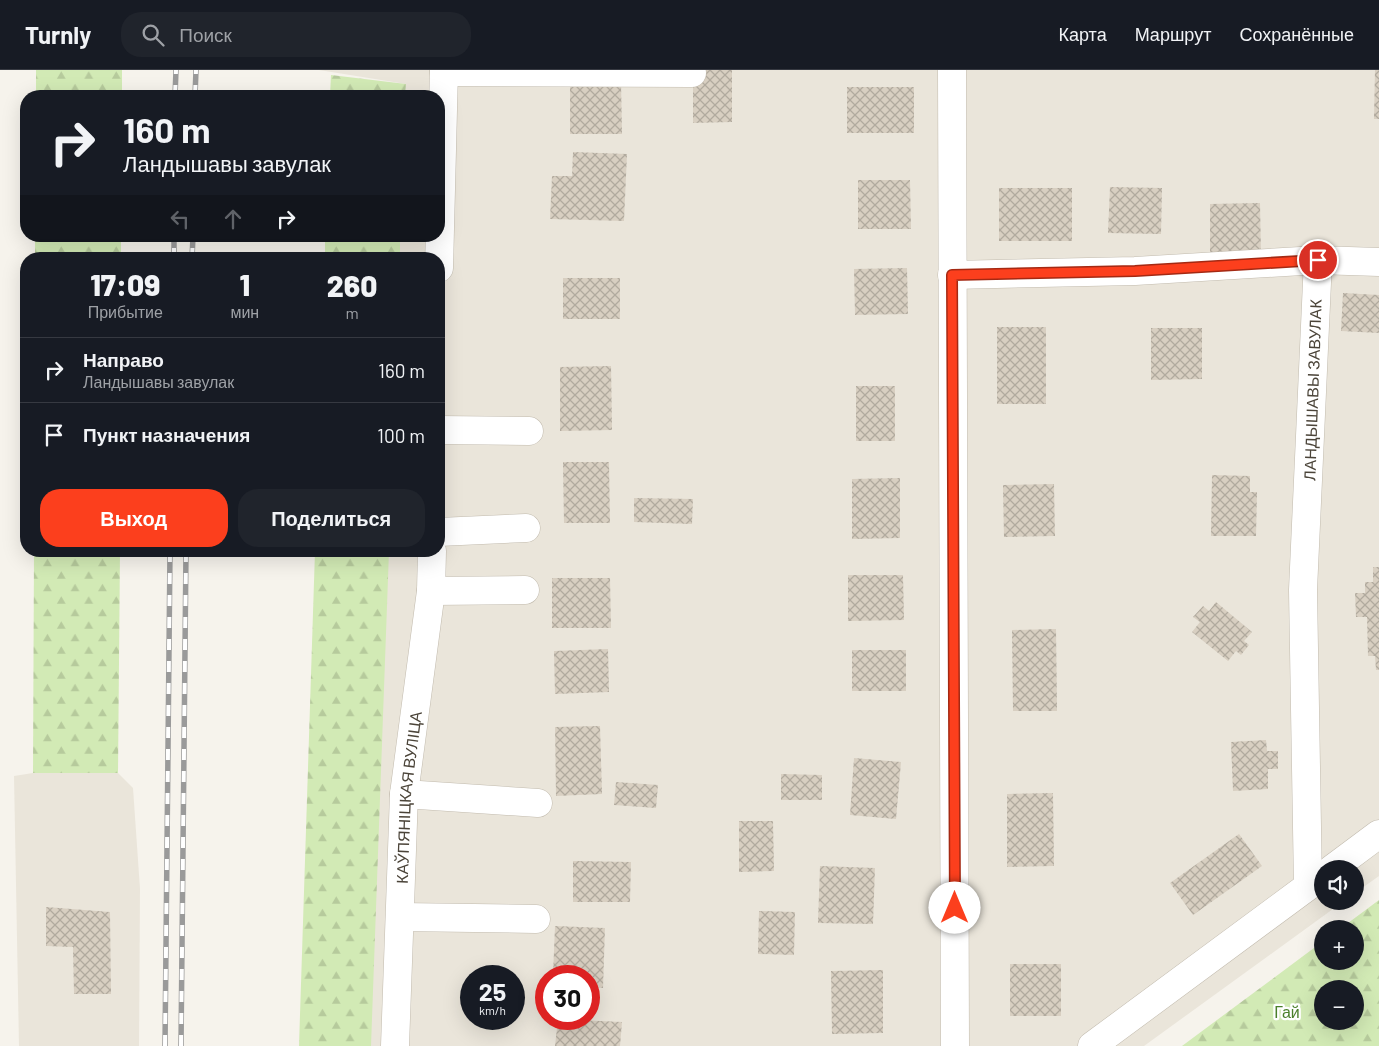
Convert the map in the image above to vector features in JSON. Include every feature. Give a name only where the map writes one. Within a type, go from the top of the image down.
[{"type":"street","points":[[952,70],[955,1046]]},
{"type":"street","points":[[444,90],[444,71],[692,73]]},
{"type":"street","points":[[952,275],[1135,271],[1318,260],[1379,262]]},
{"type":"street","name":"ЛАНДЫШАВЫ ЗАВУЛАК","points":[[1314,860],[1303,590],[1318,260]]},
{"type":"street","points":[[445,430],[529,431]]},
{"type":"street","points":[[445,532],[526,528]]},
{"type":"street","name":"КАЎПЯНІЦКАЯ ВУЛІЦА","points":[[395,1046],[404,794],[431,591],[432,557]]},
{"type":"street","points":[[431,591],[525,590]]},
{"type":"street","points":[[404,794],[538,802]]},
{"type":"street","points":[[1344,860],[1379,834]]},
{"type":"street","points":[[1092,1046],[1314,882]]},
{"type":"street","points":[[400,917],[536,919]]},
{"type":"shaded area","points":[[319,70],[1379,70],[1379,876],[1364,887],[1364,860],[1314,860],[1314,910],[1332,910],[1318,920],[1314,920],[1314,923],[1144,1046],[367,1046],[387,557],[445,557],[445,252],[399,252],[400,242],[445,242],[445,90],[406,90],[406,84]]},
{"type":"shaded area","points":[[33,773],[118,773],[133,788],[140,889],[139,1046],[19,1046],[14,776]]},
{"type":"green space","points":[[36,70],[122,70],[122,90],[36,90]]},
{"type":"green space","points":[[331,75],[406,84],[406,90],[330,90]]},
{"type":"green space","points":[[35,242],[121,242],[121,252],[35,252]]},
{"type":"green space","points":[[325,242],[400,242],[400,252],[325,252]]},
{"type":"green space","points":[[34,557],[120,557],[118,773],[33,773]]},
{"type":"green space","points":[[315,557],[389,557],[371,1046],[299,1046]]},
{"type":"green space","name":"Гай","points":[[1379,900],[1379,1046],[1182,1046],[1314,948],[1314,970],[1364,970],[1364,920],[1352,920]]},
{"type":"building","points":[[693,70],[732,70],[732,122],[693,123]]},
{"type":"building","points":[[1375,70],[1379,70],[1379,119],[1374,119]]},
{"type":"building","points":[[621,82],[622,134],[570,134],[570,83]]},
{"type":"building","points":[[847,87],[914,87],[914,133],[847,133]]},
{"type":"building","points":[[573,152],[627,154],[624,221],[550,219],[552,176],[572,176]]},
{"type":"building","points":[[858,180],[910,180],[911,229],[858,229]]},
{"type":"building","points":[[1110,187],[1162,188],[1161,234],[1108,233]]},
{"type":"building","points":[[999,188],[1072,188],[1072,241],[999,241]]},
{"type":"building","points":[[1260,203],[1261,255],[1210,255],[1210,204]]},
{"type":"building","points":[[907,268],[908,314],[855,315],[854,269]]},
{"type":"building","points":[[563,278],[620,278],[620,319],[563,319]]},
{"type":"building","points":[[1343,293],[1379,295],[1379,333],[1341,331]]},
{"type":"building","points":[[997,327],[1046,327],[1046,404],[997,404]]},
{"type":"building","points":[[1151,328],[1202,328],[1202,379],[1151,380]]},
{"type":"building","points":[[611,366],[612,430],[560,431],[560,367]]},
{"type":"building","points":[[856,386],[895,386],[895,441],[856,441]]},
{"type":"building","points":[[563,462],[609,462],[610,523],[564,523]]},
{"type":"building","points":[[1212,475],[1250,476],[1250,492],[1257,492],[1256,536],[1211,536]]},
{"type":"building","points":[[900,478],[900,538],[852,539],[852,479]]},
{"type":"building","points":[[1054,484],[1055,536],[1004,537],[1003,485]]},
{"type":"building","points":[[634,498],[693,499],[692,524],[634,522]]},
{"type":"building","points":[[1373,567],[1379,567],[1379,670],[1376,670],[1375,656],[1368,656],[1367,617],[1356,617],[1355,593],[1365,593],[1365,582],[1373,582]]},
{"type":"building","points":[[848,575],[903,575],[904,620],[848,621]]},
{"type":"building","points":[[552,578],[610,578],[611,628],[552,628]]},
{"type":"building","points":[[1216,602],[1252,632],[1244,641],[1249,645],[1241,655],[1236,651],[1228,661],[1192,632],[1200,622],[1193,617],[1203,606],[1209,611]]},
{"type":"building","points":[[1056,629],[1057,711],[1013,711],[1012,630]]},
{"type":"building","points":[[608,649],[609,692],[555,694],[554,651]]},
{"type":"building","points":[[852,650],[906,650],[906,691],[852,691]]},
{"type":"building","points":[[600,726],[602,794],[556,796],[555,727]]},
{"type":"building","points":[[1266,740],[1267,751],[1278,751],[1278,769],[1268,769],[1268,789],[1233,791],[1231,742]]},
{"type":"building","points":[[854,758],[901,762],[896,819],[850,815]]},
{"type":"building","points":[[781,774],[822,775],[822,800],[781,800]]},
{"type":"building","points":[[616,782],[658,785],[656,808],[614,805]]},
{"type":"building","points":[[1053,793],[1054,866],[1007,867],[1007,794]]},
{"type":"building","points":[[739,821],[773,821],[774,871],[739,872]]},
{"type":"building","points":[[1239,834],[1262,866],[1193,915],[1170,883]]},
{"type":"building","points":[[573,861],[631,862],[630,902],[573,902]]},
{"type":"building","points":[[820,866],[875,868],[873,924],[818,923]]},
{"type":"building","points":[[46,907],[110,912],[111,994],[74,994],[73,947],[46,946]]},
{"type":"building","points":[[759,911],[795,912],[794,955],[758,954]]},
{"type":"building","points":[[555,926],[605,928],[603,988],[600,988],[600,965],[553,965]]},
{"type":"building","points":[[1010,964],[1061,964],[1061,1016],[1010,1016]]},
{"type":"building","points":[[883,970],[883,1033],[832,1034],[831,971]]},
{"type":"building","points":[[600,1021],[622,1022],[620,1046],[555,1046],[557,1030],[600,1030]]},
{"type":"railway","points":[[175,90],[176,70]]},
{"type":"railway","points":[[195,90],[196,70]]},
{"type":"railway","points":[[174,242],[174,252]]},
{"type":"railway","points":[[192,252],[193,242]]},
{"type":"railway","points":[[165,1046],[170,557]]},
{"type":"railway","points":[[181,1046],[186,557]]},
{"type":"route","points":[[955,908],[952,275],[1135,271],[1318,260]]}]
